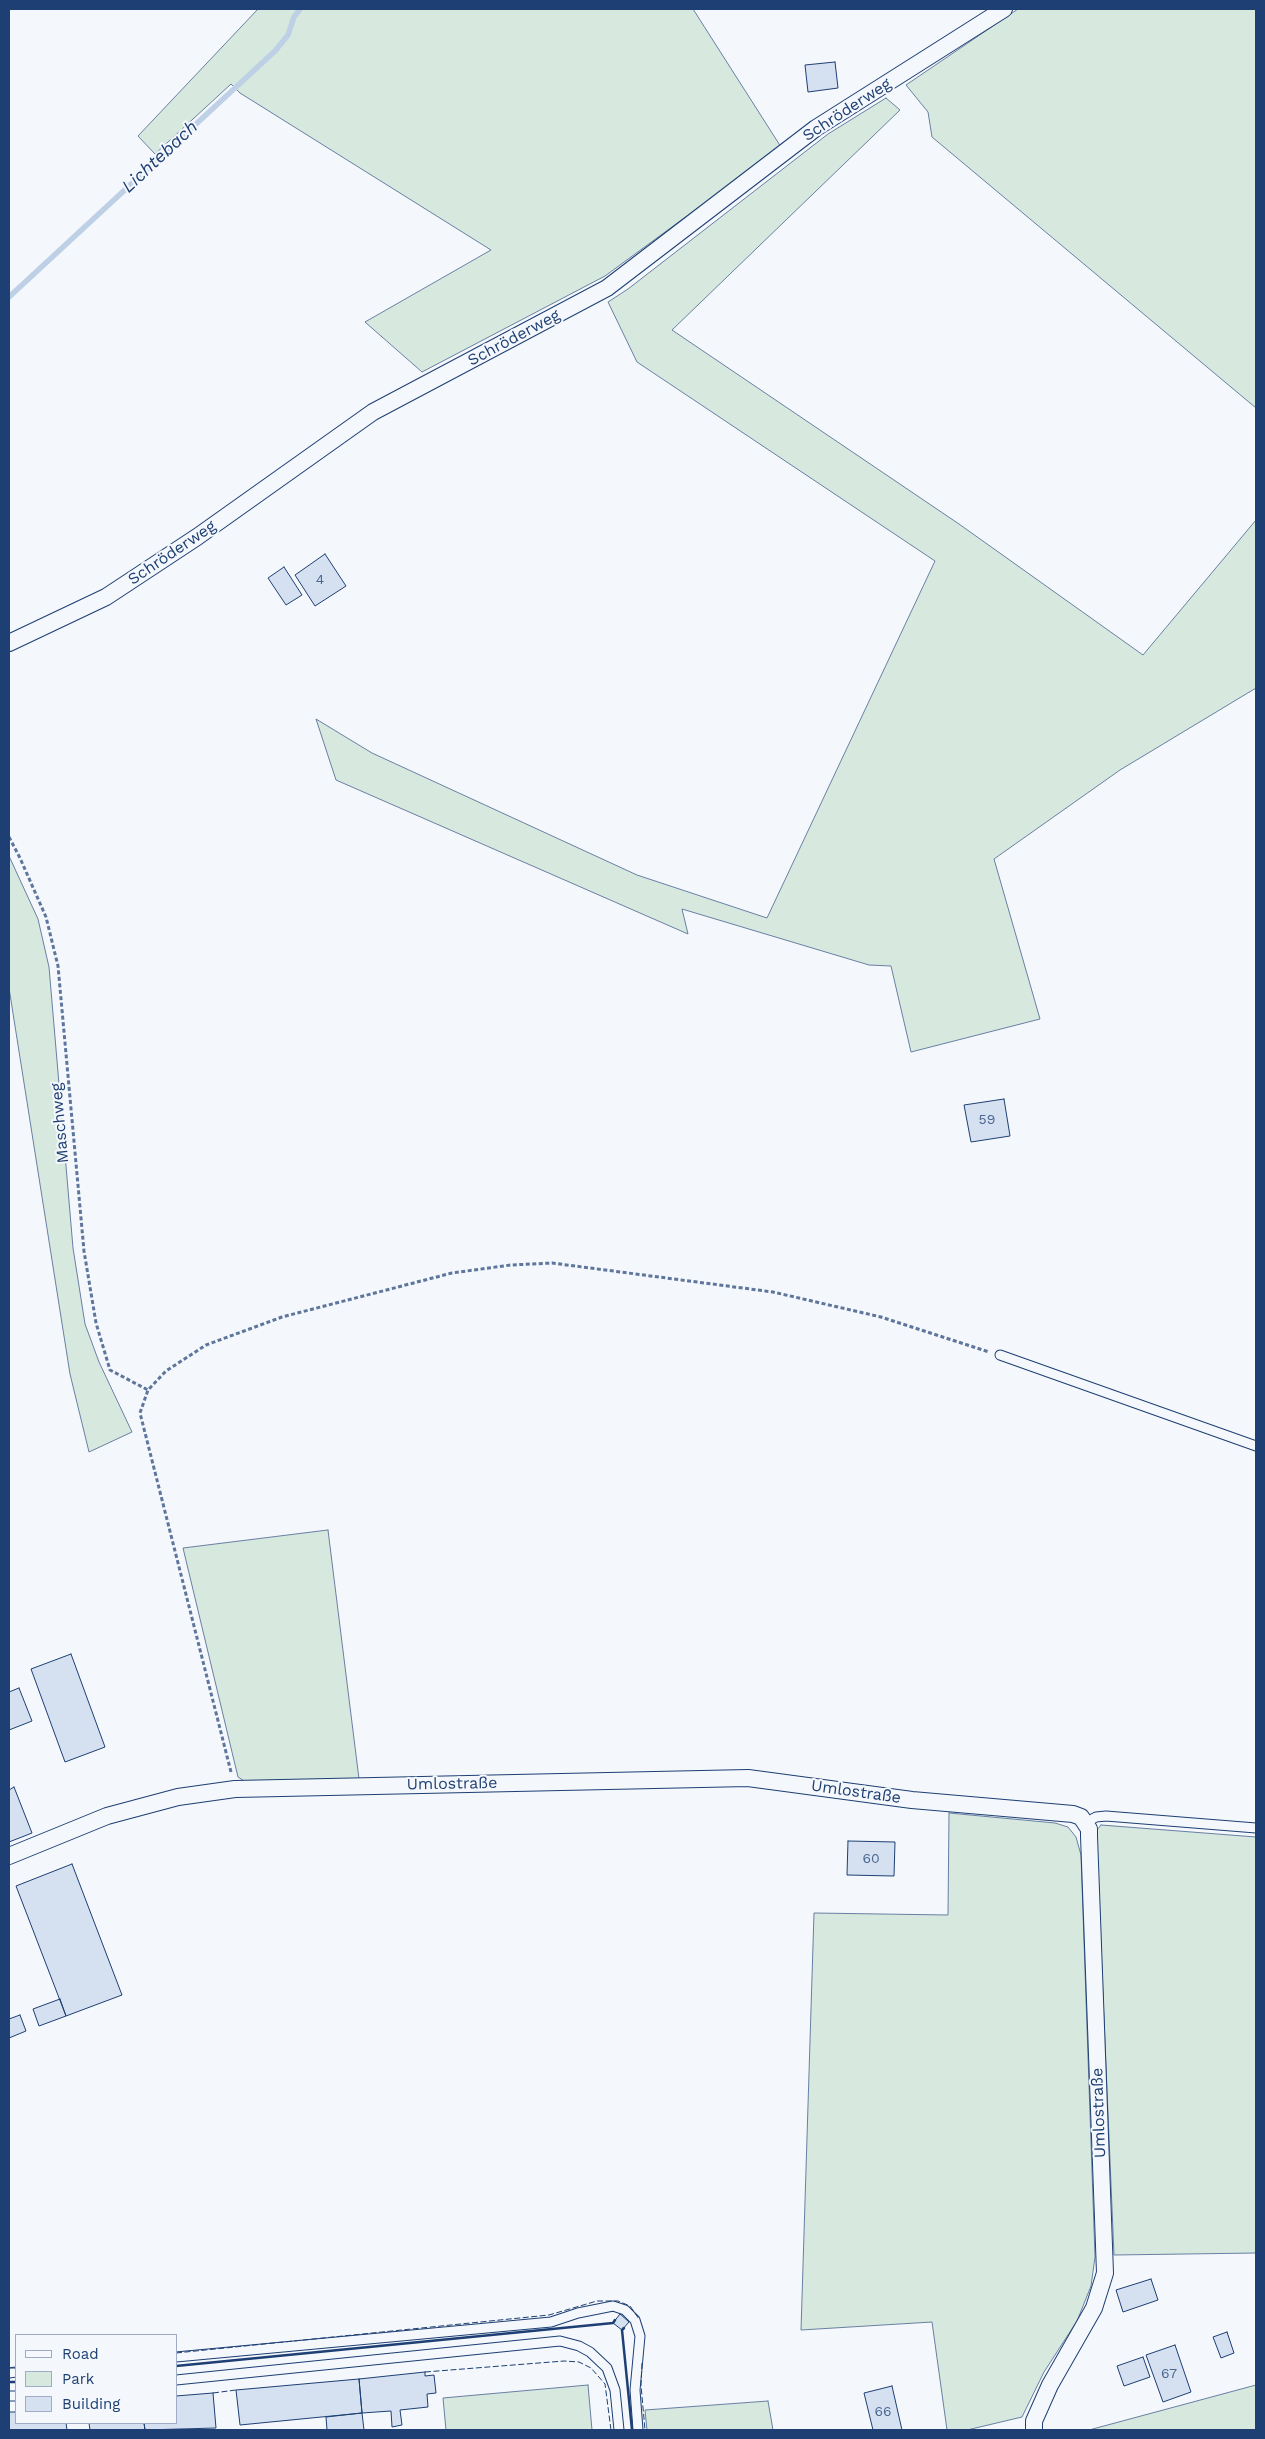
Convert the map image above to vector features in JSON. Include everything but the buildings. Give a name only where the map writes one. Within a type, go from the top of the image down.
[{"type":"street","name":"Schröderweg","points":[[9,643],[106,597],[198,537],[373,412],[608,288],[816,128],[1004,9]]},
{"type":"street","name":"Umlostraße","points":[[9,1856],[107,1816],[178,1797],[235,1789],[748,1778],[912,1800],[1073,1814],[1081,1817],[1089,1836],[1105,2273],[1094,2308],[1050,2385],[1034,2421],[1034,2430]]},
{"type":"lane","points":[[1000,1355],[1256,1446]]},
{"type":"lane","points":[[1085,1823],[1096,1817],[1106,1816],[1256,1828]]},
{"type":"lane","points":[[178,2357],[551,2322],[578,2313],[612,2306],[625,2310],[635,2320],[640,2336],[635,2390],[638,2430]]},
{"type":"lane","points":[[178,2380],[560,2341],[579,2346],[590,2352],[607,2368],[615,2390],[619,2430]]},
{"type":"path","name":"Maschweg","points":[[9,837],[46,917],[58,966],[84,1251],[96,1323],[110,1370],[148,1390]]},
{"type":"path","points":[[235,1789],[140,1414],[148,1390],[166,1371],[206,1345],[282,1317],[452,1273],[511,1265],[552,1263],[782,1294],[881,1317],[1000,1355]]},
{"type":"green space","points":[[258,9],[693,9],[781,147],[605,276],[422,372],[365,322],[491,250],[240,93],[231,84],[155,154],[138,136]]},
{"type":"green space","points":[[1018,9],[1256,9],[1256,408],[932,137],[928,112],[906,85]]},
{"type":"green space","points":[[886,98],[900,110],[672,330],[959,524],[1143,655],[1256,520],[1256,688],[1120,770],[994,859],[1040,1019],[911,1052],[891,966],[869,965],[682,909],[688,934],[336,780],[316,719],[372,753],[637,875],[767,918],[935,561],[637,362],[608,302],[628,289],[828,134]]},
{"type":"green space","points":[[9,856],[38,919],[49,967],[73,1248],[85,1324],[99,1362],[132,1432],[89,1452],[70,1374],[9,988]]},
{"type":"green space","points":[[328,1530],[359,1779],[247,1783],[238,1777],[183,1548]]},
{"type":"green space","points":[[949,1813],[1055,1823],[1068,1827],[1076,1837],[1081,1855],[1095,2257],[1091,2286],[1077,2321],[1044,2372],[1022,2417],[967,2430],[947,2430],[932,2322],[801,2330],[814,1913],[948,1915]]},
{"type":"green space","points":[[1101,1825],[1256,1837],[1256,2253],[1114,2255],[1096,1831]]},
{"type":"green space","points":[[588,2385],[592,2430],[446,2430],[443,2398]]},
{"type":"green space","points":[[1256,2385],[1256,2430],[1089,2430]]},
{"type":"green space","points":[[768,2401],[773,2430],[647,2430],[645,2410]]},
{"type":"waterway","name":"Lichtebach","points":[[9,297],[275,51],[288,35],[294,17],[300,9]]},
{"type":"fence","points":[[178,2353],[549,2315],[597,2301],[618,2301],[630,2306],[639,2319]]},
{"type":"fence","points":[[425,2372],[564,2361],[579,2362],[591,2368],[605,2384],[611,2430]]},
{"type":"fence","points":[[642,2363],[641,2385],[645,2430]]},
{"type":"fence","points":[[9,2368],[15,2368]]},
{"type":"fence","points":[[213,2393],[236,2390]]},
{"type":"wall","points":[[178,2366],[613,2323],[615,2320]]},
{"type":"wall","points":[[624,2328],[622,2330],[632,2430]]},
{"type":"wall","points":[[9,2382],[15,2382]]}]
